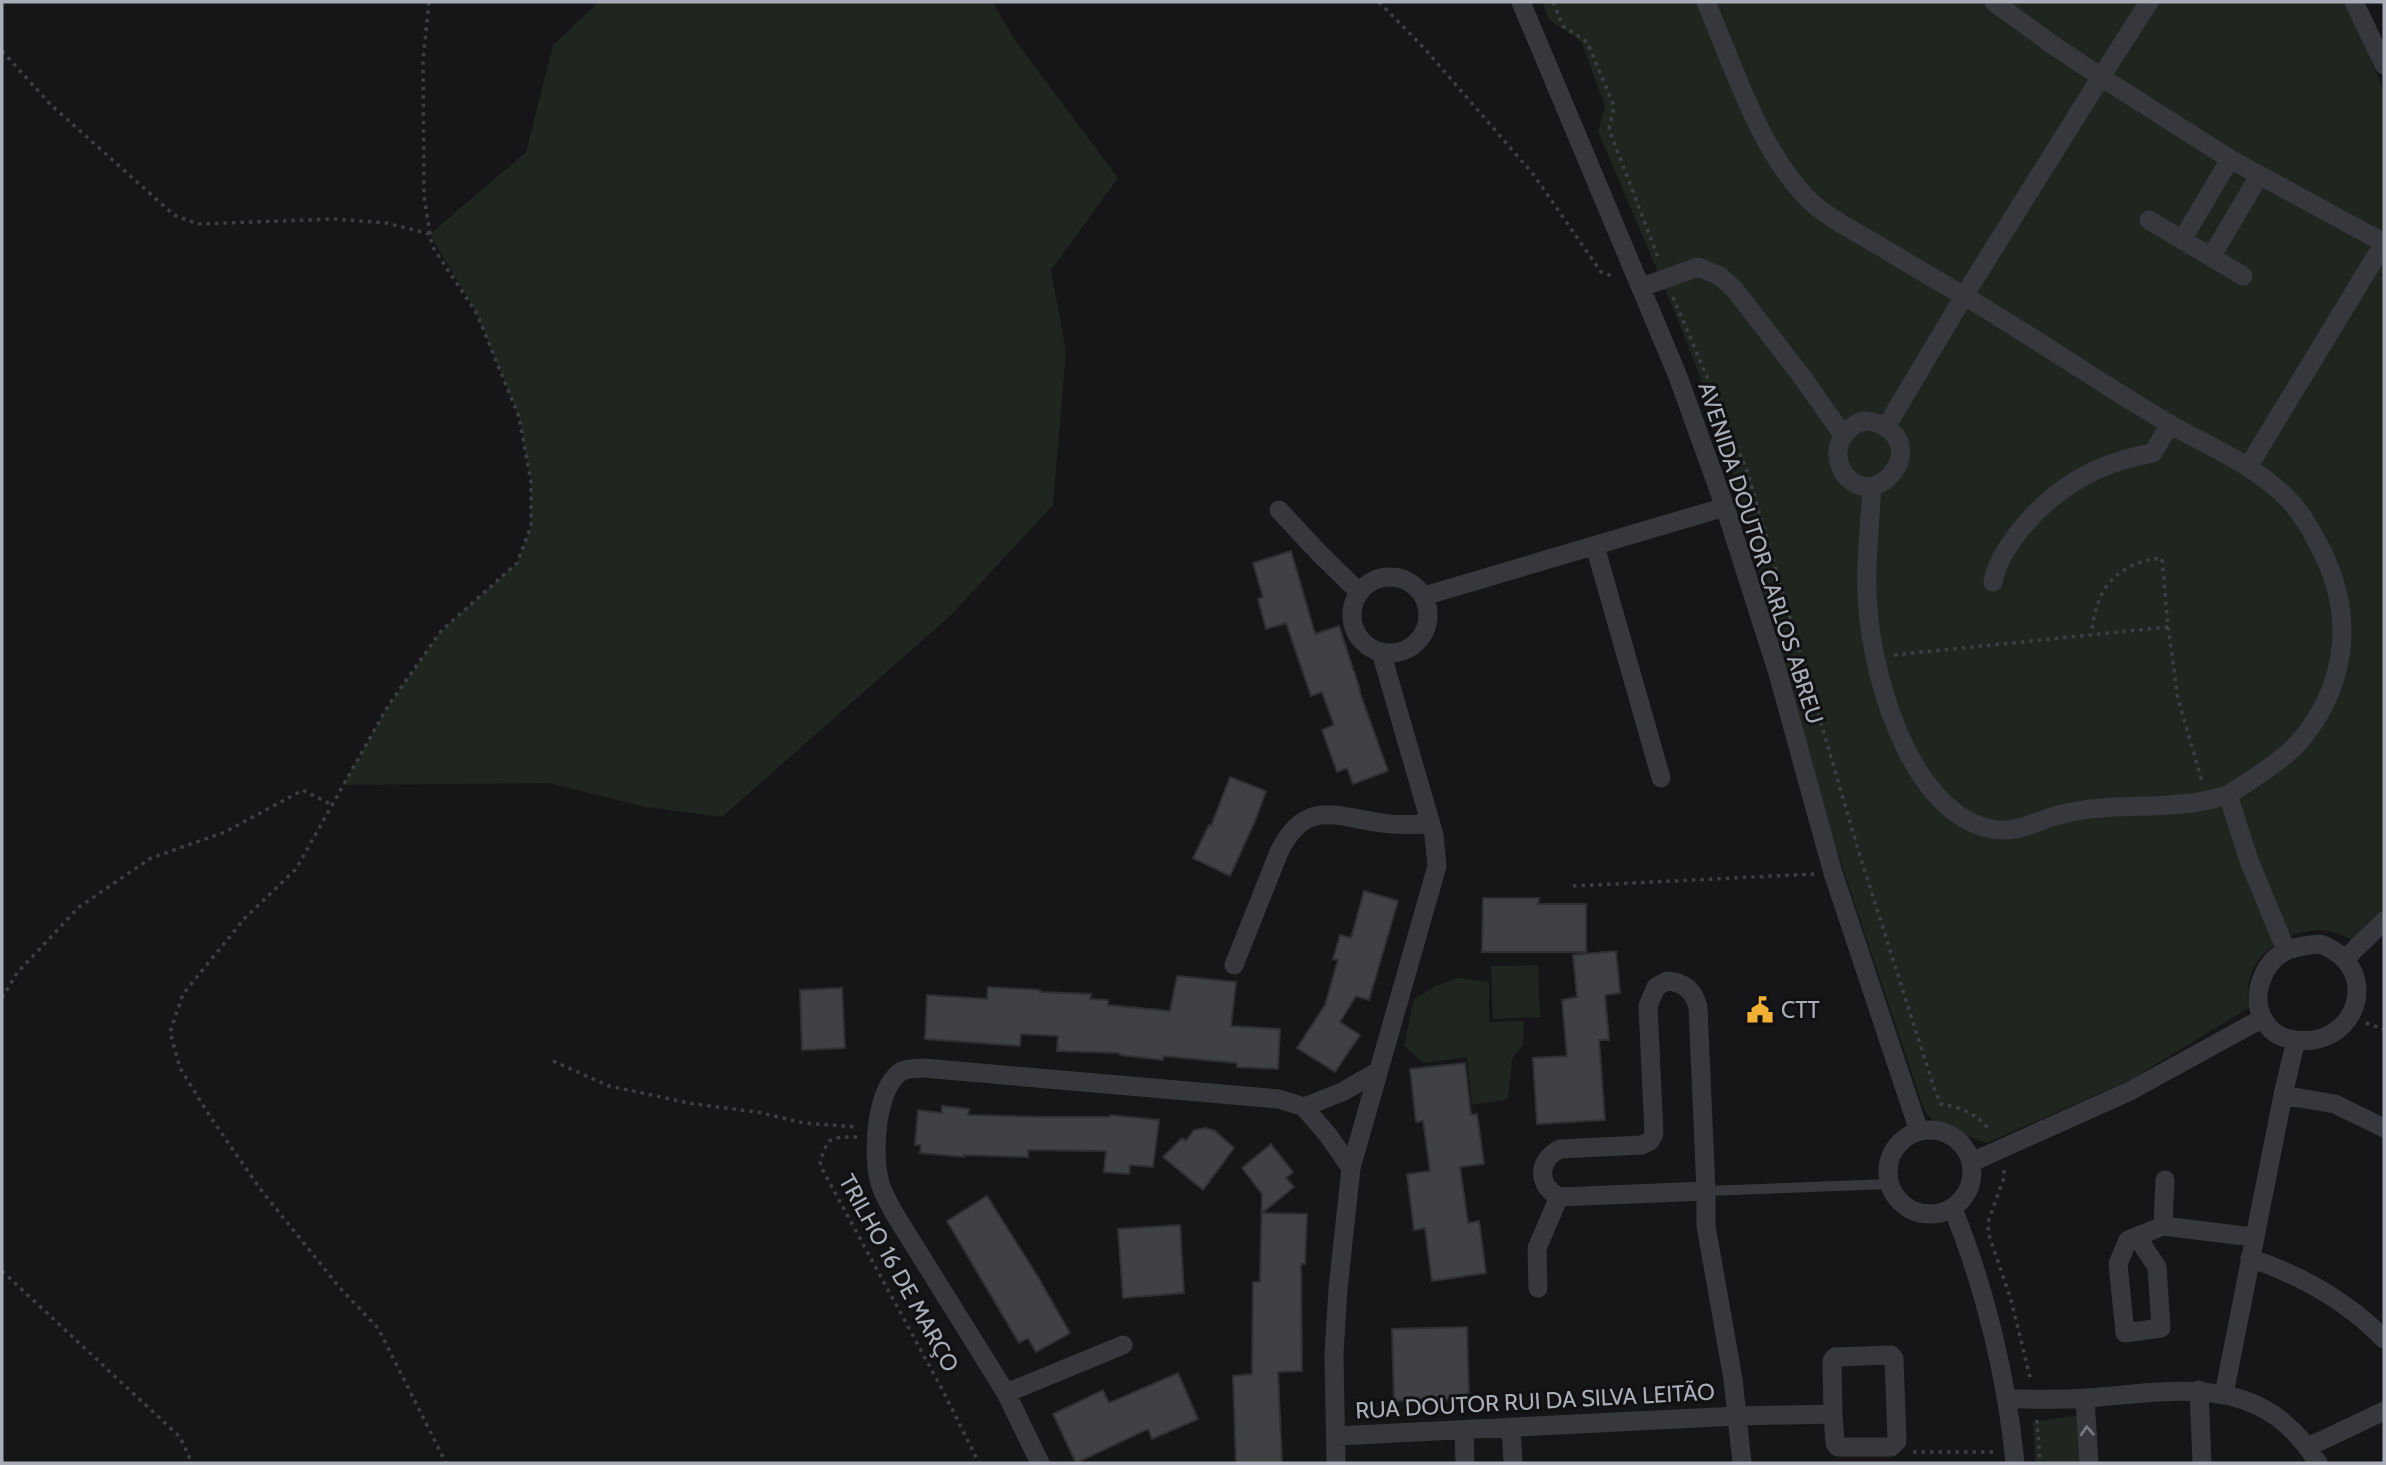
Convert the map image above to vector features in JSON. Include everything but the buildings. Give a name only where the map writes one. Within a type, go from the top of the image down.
[{"type":"street","name":"AVENIDA DOUTOR CARLOS ABREU","points":[[1521,2],[1642,286],[1677,374],[1724,507],[1777,670],[1833,873],[1919,1131]]},
{"type":"street","points":[[1706,2],[1765,138],[1793,181],[1811,201],[1838,221],[2170,424],[2248,467],[2275,486],[2308,523],[2331,569],[2340,596],[2343,617],[2342,643],[2331,688],[2304,736],[2279,761],[2228,795],[2194,803],[2087,809],[2012,830],[1991,830],[1958,814],[1941,801],[1915,765],[1893,719],[1875,657],[1867,589],[1872,487]]},
{"type":"street","points":[[1994,2],[2101,77],[2230,159],[2384,243],[2248,467]]},
{"type":"street","points":[[1886,427],[1964,296],[2150,2]]},
{"type":"street","points":[[2354,2],[2384,65]]},
{"type":"street","points":[[2182,240],[2230,159]]},
{"type":"street","points":[[2211,257],[2259,176]]},
{"type":"street","points":[[2149,220],[2243,276]]},
{"type":"street","points":[[1642,286],[1698,267],[1725,280],[1746,302],[1843,435]]},
{"type":"street","points":[[1863,421],[1877,421],[1886,427],[1898,442],[1901,454],[1897,467],[1886,480],[1872,487],[1861,486],[1842,470],[1837,459],[1837,445],[1853,425],[1863,421]]},
{"type":"street","points":[[1993,582],[2004,552],[2042,505],[2068,484],[2095,470],[2116,461],[2154,453],[2170,424]]},
{"type":"street","points":[[1424,596],[1724,507]]},
{"type":"street","points":[[1279,510],[1359,592]]},
{"type":"street","points":[[1595,546],[1661,778]]},
{"type":"street","points":[[1393,576],[1416,586],[1424,596],[1428,621],[1425,633],[1417,643],[1394,653],[1381,652],[1360,639],[1352,616],[1354,602],[1368,583],[1393,576]]},
{"type":"street","points":[[1336,1463],[1335,1354],[1338,1289],[1351,1168],[1436,875],[1436,846],[1431,824],[1381,652]]},
{"type":"street","points":[[2228,795],[2249,863],[2286,950]]},
{"type":"street","points":[[1234,965],[1285,839],[1303,821],[1321,814],[1382,823],[1431,824]]},
{"type":"street","points":[[2346,958],[2384,922]]},
{"type":"street","points":[[2320,944],[2334,949],[2346,958],[2355,976],[2357,996],[2350,1017],[2333,1034],[2315,1042],[2282,1037],[2269,1029],[2257,1002],[2261,981],[2271,962],[2286,950],[2320,944]]},
{"type":"street","points":[[1706,1191],[1559,1197],[1543,1184],[1541,1173],[1544,1162],[1555,1151],[1564,1147],[1642,1145],[1650,1141],[1654,1134],[1648,1006],[1660,983],[1673,981],[1692,992],[1698,1007],[1706,1191],[1706,1226],[1733,1379],[1742,1463]]},
{"type":"street","points":[[1972,1162],[2130,1091],[2263,1018]]},
{"type":"street","points":[[2224,1394],[2253,1237],[2296,1040]]},
{"type":"street","points":[[1040,1463],[1006,1393],[885,1196],[878,1171],[876,1133],[884,1100],[895,1077],[906,1069],[923,1068],[1279,1099],[1304,1107],[1351,1168]]},
{"type":"street","points":[[1304,1107],[1342,1092],[1377,1072]]},
{"type":"street","points":[[2283,1094],[2335,1104],[2384,1128]]},
{"type":"street","points":[[1935,1130],[1951,1135],[1963,1146],[1972,1162],[1972,1177],[1967,1193],[1952,1209],[1943,1214],[1916,1212],[1897,1199],[1889,1184],[1888,1167],[1893,1152],[1904,1139],[1919,1131],[1935,1130]]},
{"type":"street","points":[[2163,1226],[2165,1180]]},
{"type":"street","points":[[1538,1288],[1537,1248],[1559,1197]]},
{"type":"street","points":[[1952,1209],[1970,1251],[2008,1399],[2015,1463]]},
{"type":"street","points":[[2140,1236],[2143,1246],[2157,1267],[2161,1328],[2125,1333],[2118,1264],[2128,1240],[2163,1226],[2253,1237]]},
{"type":"street","points":[[2250,1258],[2308,1282],[2358,1315],[2384,1339]]},
{"type":"street","points":[[1006,1393],[1123,1345]]},
{"type":"street","points":[[1891,1356],[1895,1363],[1895,1446],[1838,1447],[1835,1443],[1833,1414],[1832,1360],[1835,1357],[1891,1356]]},
{"type":"street","points":[[2008,1399],[2085,1398],[2199,1390],[2224,1394],[2248,1401],[2270,1414],[2297,1434],[2313,1455],[2384,1411]]},
{"type":"street","points":[[2199,1390],[2202,1463]]},
{"type":"street","points":[[2085,1398],[2089,1463]]},
{"type":"street","name":"RUA DOUTOR RUI DA SILVA LEITÃO","points":[[1336,1436],[1737,1416],[1833,1414]]},
{"type":"street","points":[[1511,1427],[1513,1463]]},
{"type":"street","points":[[1464,1430],[1465,1463]]},
{"type":"lane","points":[[1706,1191],[1889,1184]]},
{"type":"path","points":[[429,2],[423,60],[424,197],[432,246],[477,314],[519,417],[531,482],[531,526],[517,563],[442,631],[395,695],[296,869],[245,918],[183,994],[170,1032],[180,1068],[218,1128],[270,1201],[340,1288],[377,1328],[446,1463]]},
{"type":"path","points":[[1379,2],[1424,48],[1533,174],[1601,272],[1642,286]]},
{"type":"path","points":[[1553,2],[1563,26],[1587,42],[1614,106],[1609,129],[1666,278],[1747,471],[1860,856],[1935,1091],[1941,1104],[1960,1107],[1985,1124],[2004,1161],[2004,1178],[1989,1219],[1988,1231],[2011,1300],[2029,1368],[2039,1463]]},
{"type":"path","points":[[2,51],[51,105],[174,215],[198,224],[334,219],[386,223],[430,234]]},
{"type":"path","points":[[2092,634],[2098,598],[2109,583],[2133,564],[2162,558],[2178,699],[2208,800]]},
{"type":"path","points":[[1875,657],[2168,627]]},
{"type":"path","points":[[2,998],[17,973],[79,907],[151,858],[225,832],[303,790],[332,805]]},
{"type":"path","points":[[1573,886],[1833,873]]},
{"type":"path","points":[[553,1061],[609,1086],[694,1104],[876,1133]]},
{"type":"path","name":"TRILHO 16 DE MARÇO","points":[[876,1133],[829,1141],[820,1165],[942,1389],[979,1463]]},
{"type":"path","points":[[2,1271],[180,1437],[192,1463]]},
{"type":"path","points":[[1895,1446],[1913,1452],[1991,1453]]},
{"type":"shaded area","points":[[599,2],[992,2],[1017,43],[1118,178],[1051,270],[1066,352],[1053,505],[951,615],[722,817],[646,807],[549,783],[343,785],[388,706],[441,631],[517,563],[531,526],[531,482],[519,417],[477,314],[430,234],[526,152],[553,45]]},
{"type":"shaded area","points":[[1542,2],[2343,2],[2349,9],[2384,91],[2384,914],[2355,942],[2330,931],[2314,930],[2283,940],[2269,949],[2258,961],[2251,975],[2248,990],[2250,1007],[2132,1079],[1987,1143],[1938,1127],[1924,1110],[1808,758],[1721,435],[1678,320],[1598,131],[1605,106],[1581,41],[1549,20]]},
{"type":"shaded area","points":[[1538,965],[1540,1017],[1493,1019],[1491,966]]},
{"type":"shaded area","points":[[1458,978],[1489,982],[1489,1022],[1524,1021],[1523,1045],[1512,1059],[1508,1099],[1472,1105],[1467,1057],[1424,1063],[1404,1046],[1414,999],[1436,986]]},
{"type":"shaded area","points":[[2080,1415],[2082,1463],[2035,1463],[2033,1422]]},
{"type":"place","name":"CTT","points":[[1760,1010]]}]
